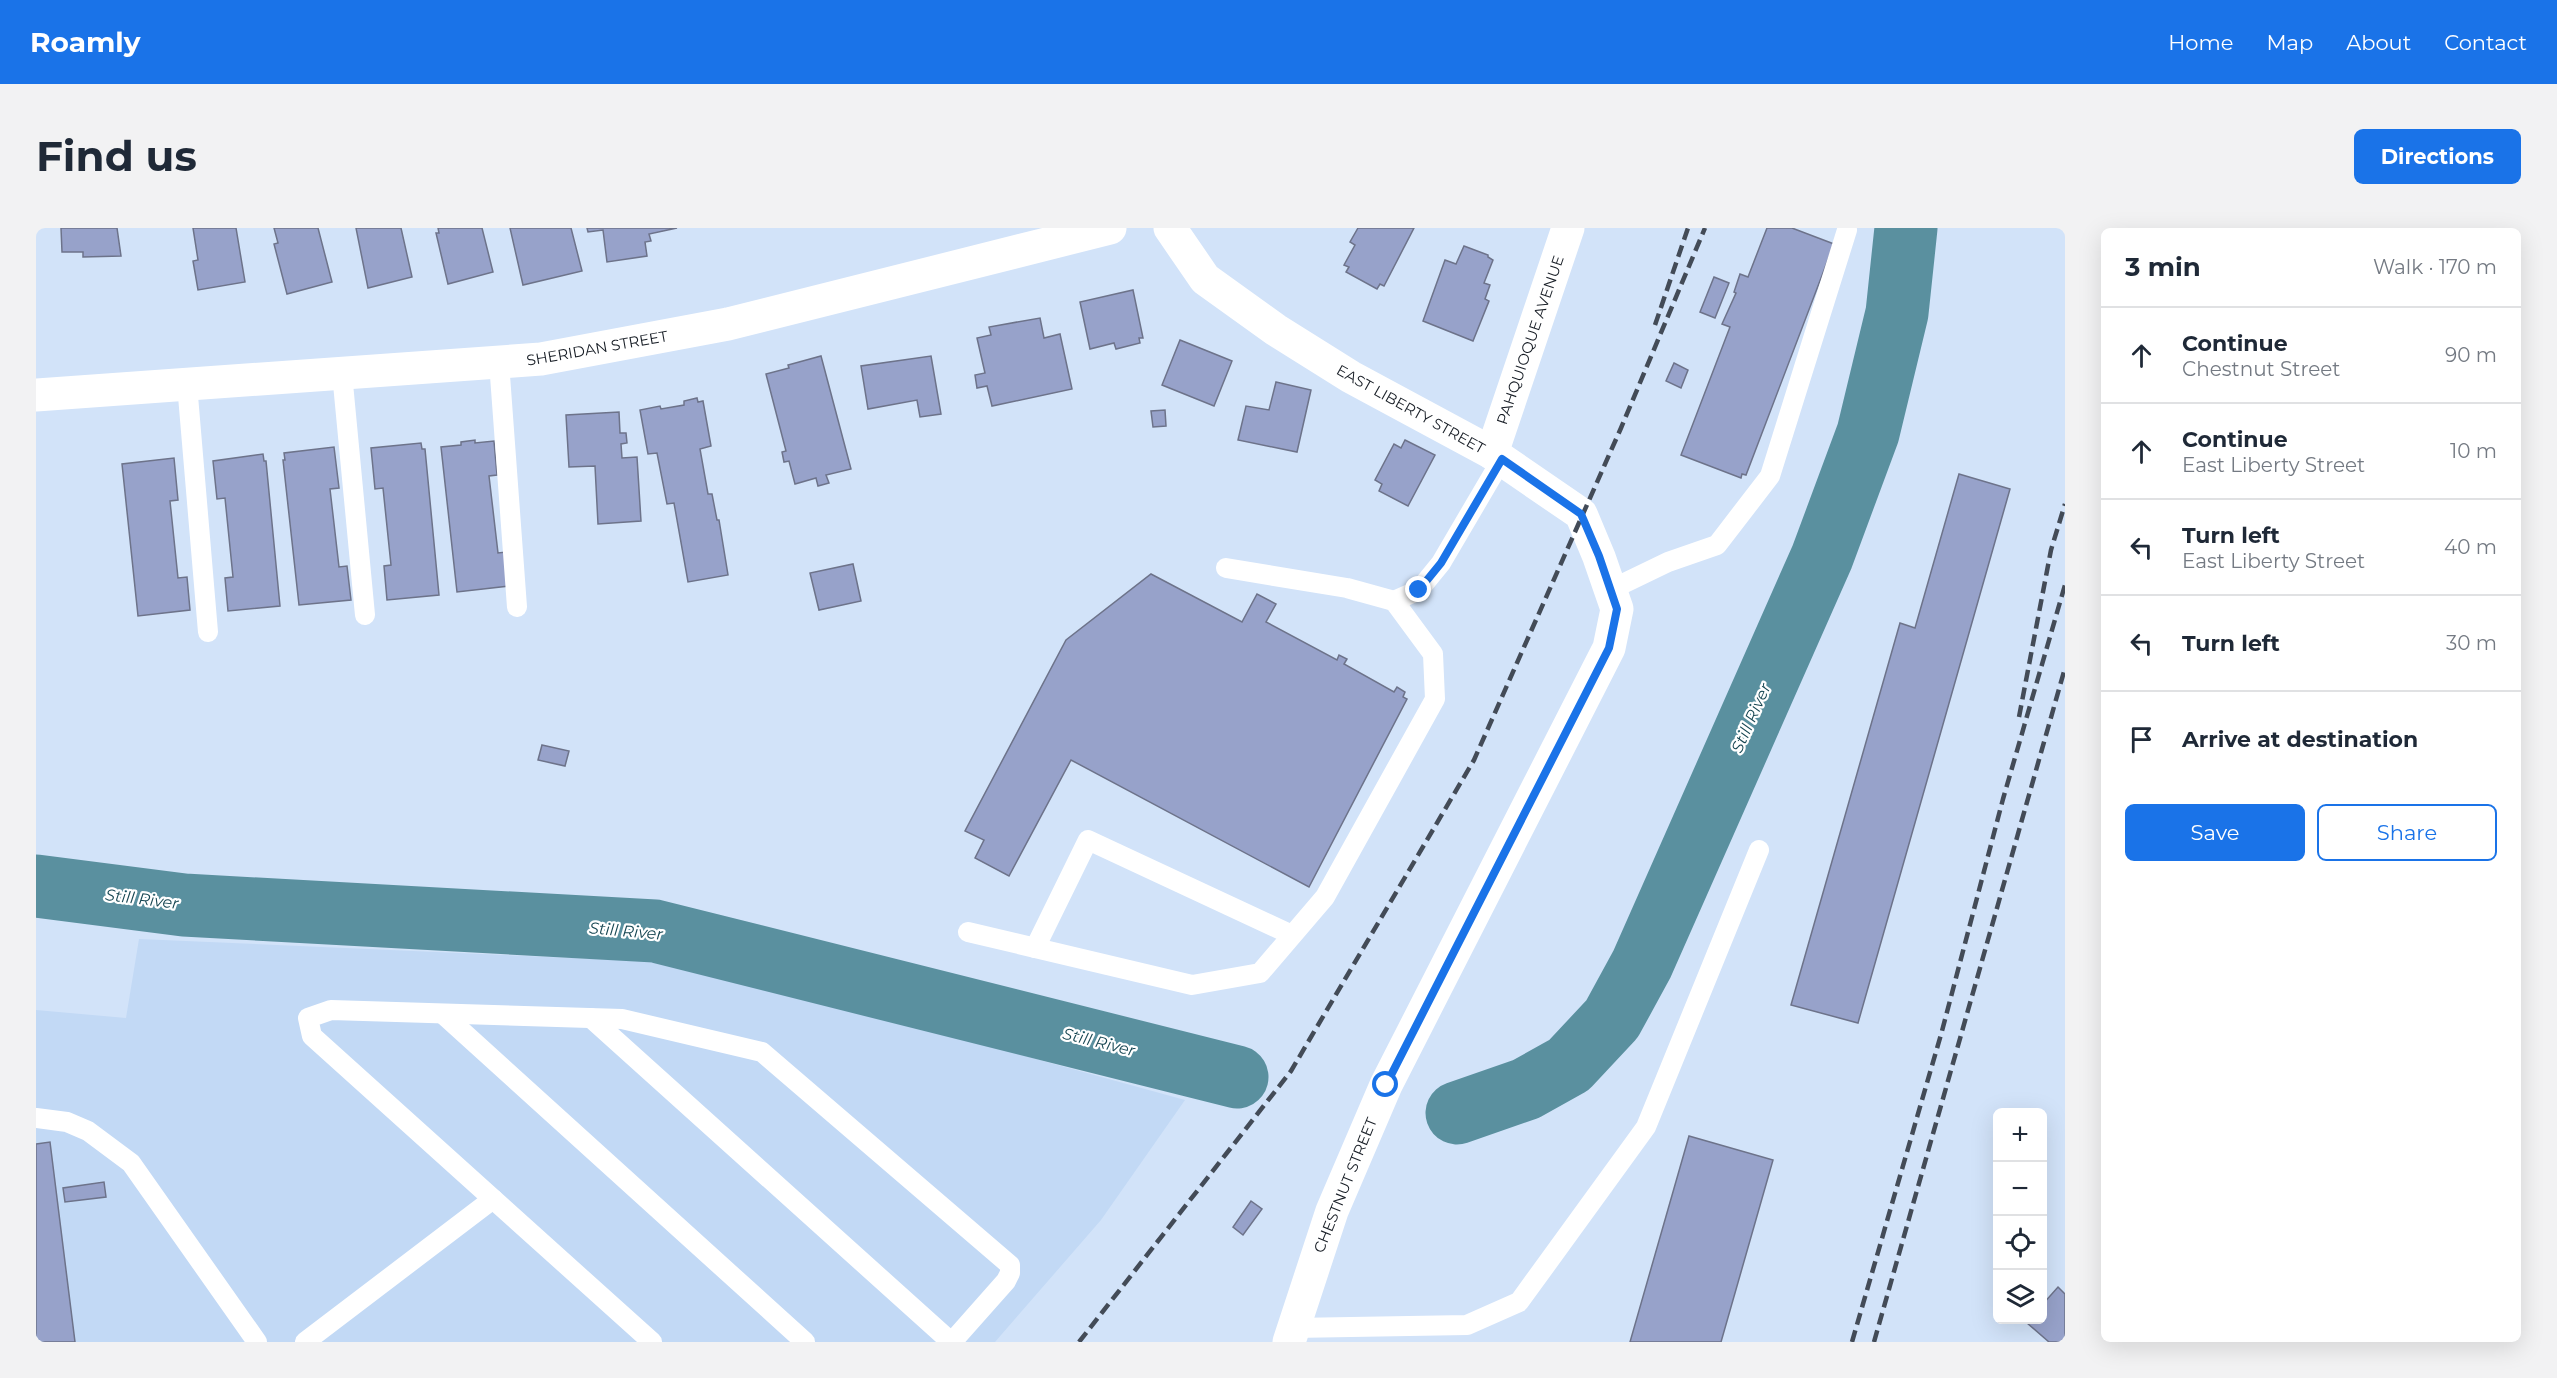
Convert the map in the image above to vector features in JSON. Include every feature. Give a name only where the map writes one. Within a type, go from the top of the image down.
[{"type":"street","name":"SHERIDAN STREET","points":[[36,395],[541,359],[729,324],[1110,228]]},
{"type":"street","name":"EAST LIBERTY STREET","points":[[1170,228],[1205,279],[1276,330],[1351,377],[1497,456],[1581,514],[1599,556],[1617,609],[1609,648]]},
{"type":"street","name":"PAHQUIOQUE AVENUE","points":[[1497,456],[1568,228]]},
{"type":"street","name":"CHESTNUT STREET","points":[[1291,1335],[1332,1211],[1386,1085],[1609,648]]},
{"type":"lane","points":[[1610,590],[1668,562],[1717,545],[1770,476],[1847,230]]},
{"type":"lane","points":[[499,362],[517,607]]},
{"type":"lane","points":[[342,374],[364,615]]},
{"type":"lane","points":[[187,384],[208,632]]},
{"type":"lane","points":[[1394,601],[1419,590],[1441,563],[1497,456]]},
{"type":"lane","points":[[968,932],[1192,985],[1260,973],[1324,897],[1435,699],[1433,654],[1394,601],[1347,588],[1226,568]]},
{"type":"lane","points":[[1035,948],[1088,840],[1292,935]]},
{"type":"lane","points":[[1291,1335],[1467,1325],[1519,1302],[1646,1127],[1759,850]]},
{"type":"lane","points":[[591,1018],[951,1342],[1006,1281],[1010,1273],[1010,1265],[762,1052],[622,1019],[591,1018],[443,1014],[330,1010],[308,1018],[312,1036],[652,1342]]},
{"type":"lane","points":[[443,1014],[805,1342]]},
{"type":"lane","points":[[36,1118],[67,1122],[88,1131],[131,1163],[257,1342]]},
{"type":"lane","points":[[306,1342],[493,1199]]},
{"type":"shaded area","points":[[139,939],[688,963],[1185,1100],[1101,1220],[995,1342],[36,1342],[36,1010],[126,1018]]},
{"type":"building","points":[[61,228],[117,228],[121,256],[83,257],[83,252],[62,252]]},
{"type":"building","points":[[193,228],[236,228],[245,282],[198,290],[193,261],[198,260]]},
{"type":"building","points":[[274,228],[318,228],[332,282],[287,294],[274,244],[278,243]]},
{"type":"building","points":[[356,228],[401,228],[412,277],[368,288]]},
{"type":"building","points":[[438,228],[482,228],[493,272],[448,284],[436,233],[439,233]]},
{"type":"building","points":[[510,228],[571,228],[582,271],[523,285]]},
{"type":"building","points":[[587,228],[677,228],[649,234],[651,241],[645,242],[647,256],[607,262],[603,230],[588,232]]},
{"type":"building","points":[[1358,228],[1414,228],[1384,286],[1380,284],[1377,289],[1346,272],[1349,267],[1344,265],[1355,245],[1350,242]]},
{"type":"building","points":[[1767,228],[1792,228],[1834,244],[1746,475],[1742,474],[1741,478],[1681,455],[1730,327],[1722,324],[1736,293],[1734,292],[1740,274],[1748,277]]},
{"type":"building","points":[[1464,246],[1488,255],[1493,260],[1484,283],[1490,285],[1485,299],[1489,301],[1473,341],[1423,321],[1445,260],[1456,264]]},
{"type":"building","points":[[1714,277],[1729,283],[1715,318],[1700,312]]},
{"type":"building","points":[[1133,290],[1143,338],[1139,338],[1140,343],[1116,349],[1114,343],[1090,349],[1080,302]]},
{"type":"building","points":[[1040,318],[1044,338],[1060,334],[1072,389],[992,406],[987,386],[977,388],[975,375],[985,373],[977,338],[991,335],[989,327]]},
{"type":"building","points":[[1180,340],[1232,361],[1214,406],[1162,385]]},
{"type":"building","points":[[821,356],[851,469],[826,475],[829,483],[818,486],[816,478],[795,484],[789,461],[784,462],[782,452],[786,451],[766,374]]},
{"type":"building","points":[[931,356],[941,414],[920,417],[917,400],[868,409],[861,366]]},
{"type":"building","points":[[1674,363],[1688,370],[1681,388],[1666,381]]},
{"type":"building","points":[[1276,382],[1311,390],[1297,452],[1238,440],[1246,406],[1269,410]]},
{"type":"building","points":[[697,398],[698,402],[703,401],[711,446],[700,449],[708,494],[712,494],[717,520],[719,520],[728,575],[688,582],[674,503],[667,504],[657,453],[648,454],[640,410],[684,405],[684,401]]},
{"type":"building","points":[[1165,410],[1166,426],[1153,427],[1151,411]]},
{"type":"building","points":[[619,412],[620,433],[626,433],[627,443],[621,444],[622,458],[637,457],[641,521],[598,524],[595,466],[569,467],[566,415]]},
{"type":"building","points":[[475,440],[475,443],[494,441],[497,475],[489,476],[498,553],[506,552],[509,586],[457,592],[441,447],[461,445],[461,442]]},
{"type":"building","points":[[1405,440],[1435,455],[1408,506],[1379,491],[1382,484],[1375,480],[1394,444],[1401,448]]},
{"type":"building","points":[[421,443],[422,449],[425,449],[439,595],[387,600],[384,566],[391,565],[383,488],[375,489],[371,448]]},
{"type":"building","points":[[334,447],[339,488],[330,489],[339,567],[347,566],[351,600],[299,605],[284,453]]},
{"type":"building","points":[[263,454],[264,461],[266,461],[280,606],[228,611],[225,578],[233,577],[225,498],[217,499],[213,461]]},
{"type":"building","points":[[174,458],[178,500],[170,501],[178,578],[187,577],[190,610],[138,616],[122,464]]},
{"type":"building","points":[[1959,474],[2010,489],[1858,1023],[1791,1005],[1900,623],[1915,628]]},
{"type":"building","points":[[853,564],[861,601],[819,610],[810,573]]},
{"type":"building","points":[[1151,574],[1242,622],[1257,594],[1276,604],[1266,622],[1337,660],[1339,655],[1347,659],[1344,664],[1394,692],[1397,687],[1405,692],[1403,697],[1407,699],[1309,887],[1071,760],[1009,876],[975,858],[984,840],[965,831],[1066,640]]},
{"type":"building","points":[[542,745],[569,751],[565,766],[538,760]]},
{"type":"building","points":[[1689,1136],[1773,1160],[1721,1342],[1630,1342]]},
{"type":"building","points":[[50,1142],[75,1342],[36,1342],[36,1144]]},
{"type":"building","points":[[104,1182],[106,1197],[65,1202],[63,1188]]},
{"type":"building","points":[[1251,1201],[1262,1209],[1243,1235],[1233,1227]]},
{"type":"building","points":[[2058,1287],[2065,1294],[2065,1342],[2049,1342],[2028,1324],[2047,1324],[2047,1299]]},
{"type":"waterway","name":"Still River","points":[[1457,1113],[1526,1089],[1569,1065],[1612,1019],[1642,964],[1822,557],[1868,433],[1897,313],[1906,228]]},
{"type":"waterway","name":"Still River","points":[[36,886],[184,905],[655,931],[1237,1077]]},
{"type":"railway","points":[[1655,325],[1688,228]]},
{"type":"railway","points":[[1079,1342],[1291,1071],[1474,760],[1621,428],[1705,228]]},
{"type":"railway","points":[[2019,717],[2051,550],[2065,504]]},
{"type":"railway","points":[[1852,1342],[1942,1031],[2003,799],[2065,585]]},
{"type":"railway","points":[[1874,1342],[2065,668]]},
{"type":"route","points":[[1386,1085],[1609,648],[1617,609],[1599,556],[1581,514],[1502,459],[1441,563],[1419,590]]}]
